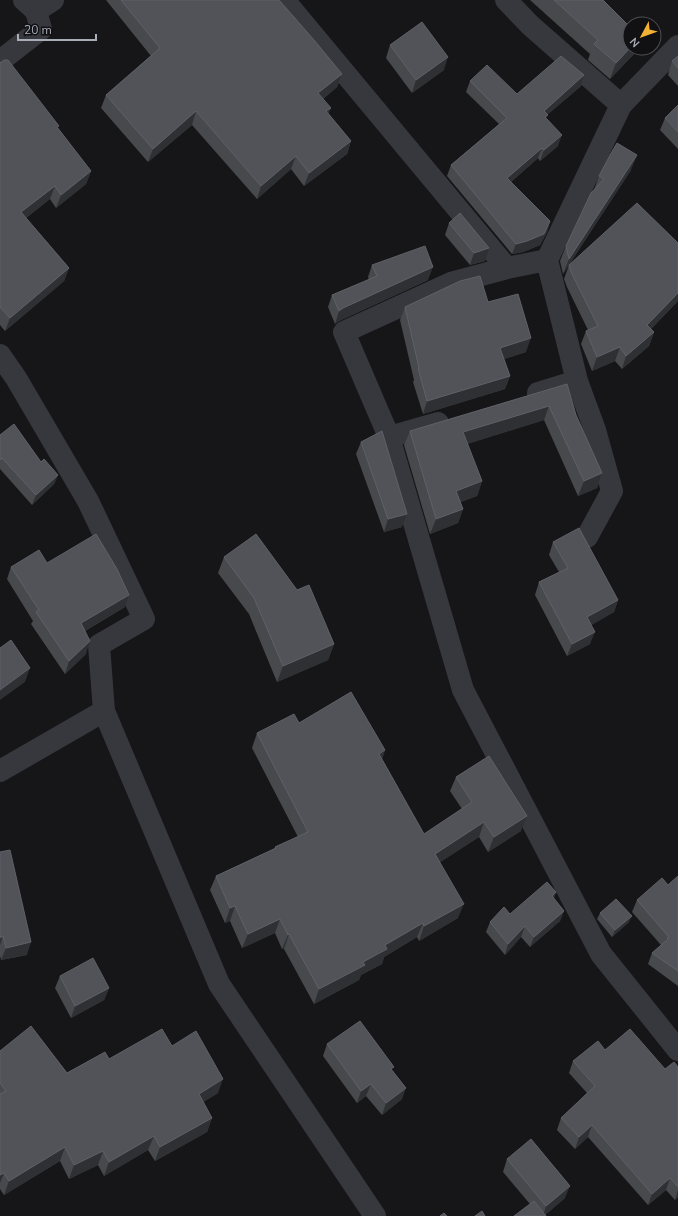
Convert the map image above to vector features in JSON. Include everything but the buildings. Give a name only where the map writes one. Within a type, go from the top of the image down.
[{"type":"street","points":[[284,0],[507,268]]},
{"type":"street","points":[[506,0],[530,25],[620,105]]},
{"type":"street","points":[[0,61],[41,30],[38,4]]},
{"type":"street","points":[[587,537],[612,491],[595,430],[577,381],[548,260],[620,105],[678,46]]},
{"type":"street","points":[[548,260],[507,268],[451,283],[344,332],[389,437],[463,690],[601,954],[678,1050]]},
{"type":"street","points":[[0,355],[16,378],[88,501],[144,619],[99,645],[104,711],[219,984],[375,1216]]},
{"type":"street","points":[[517,399],[577,381]]},
{"type":"street","points":[[389,437],[457,417]]},
{"type":"street","points":[[0,771],[104,711]]}]
